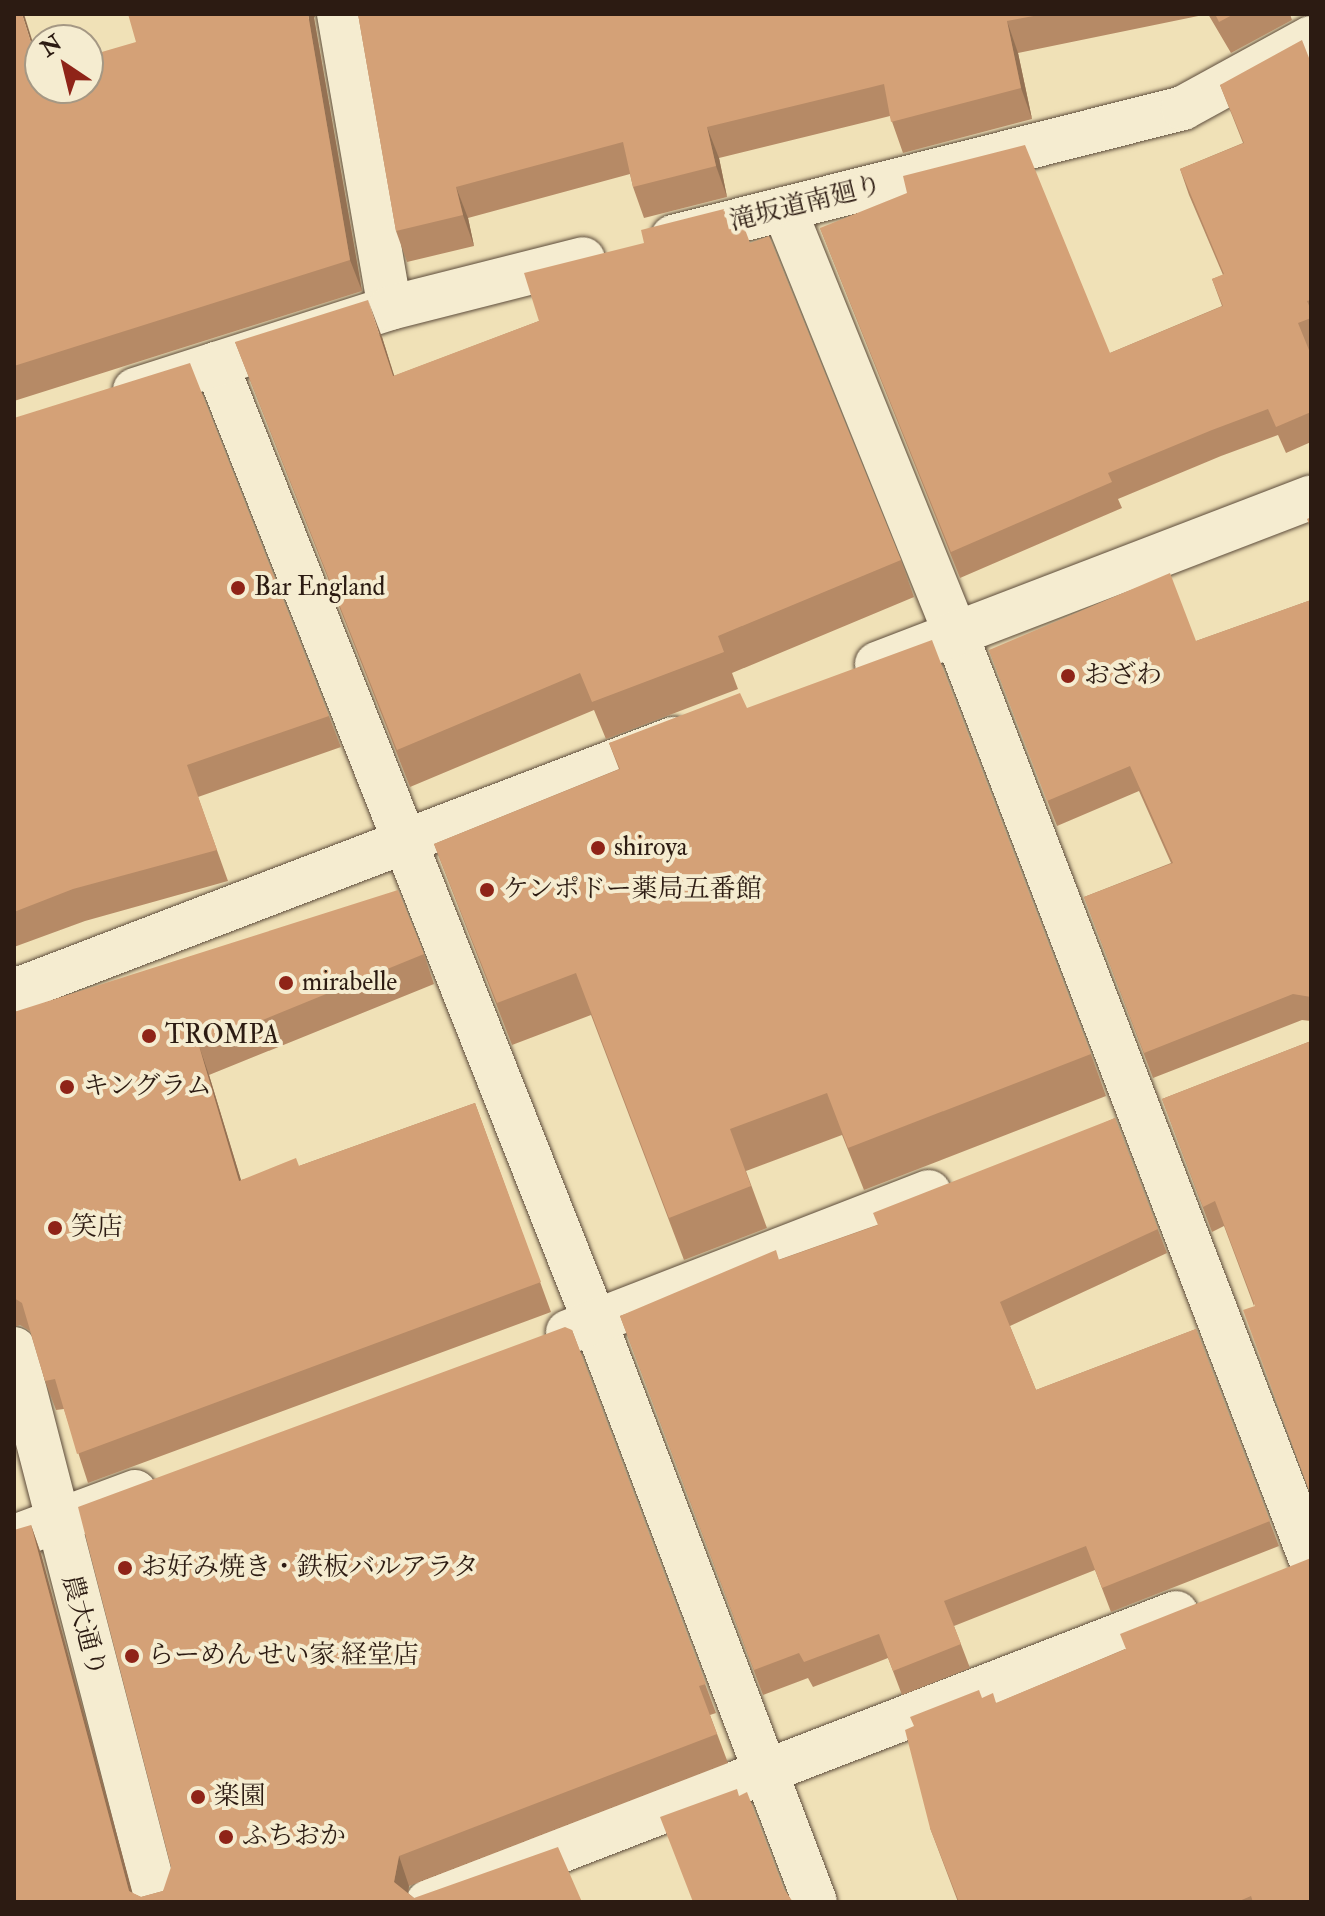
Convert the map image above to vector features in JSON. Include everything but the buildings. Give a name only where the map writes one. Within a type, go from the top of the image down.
[{"type":"street","points":[[339,14],[390,308]]},
{"type":"street","name":"滝坂道南廻り","points":[[101,400],[390,308],[1183,108],[1311,38]]},
{"type":"street","points":[[784,209],[956,634],[1311,1560],[1267,1577]]},
{"type":"street","points":[[216,364],[595,1322],[815,1902]]},
{"type":"street","points":[[837,679],[1311,497]]},
{"type":"street","points":[[14,991],[402,839],[717,723]]},
{"type":"street","points":[[1095,1127],[1182,1093]]},
{"type":"street","points":[[535,1344],[963,1179]]},
{"type":"street","name":"農大通り","points":[[14,1349],[55,1522],[157,1902]]},
{"type":"street","points":[[14,1537],[177,1476]]},
{"type":"street","points":[[428,1902],[768,1775],[1208,1600]]},
{"type":"place","name":"Bar England","points":[[238,588]]},
{"type":"place","name":"おざわ","points":[[1068,676]]},
{"type":"place","name":"shiroya","points":[[598,848]]},
{"type":"place","name":"ケンポドー薬局五番館","points":[[487,890]]},
{"type":"place","name":"mirabelle","points":[[286,983]]},
{"type":"place","name":"TROMPA","points":[[149,1036]]},
{"type":"place","name":"キングラム","points":[[67,1087]]},
{"type":"place","name":"笑店","points":[[55,1228]]},
{"type":"place","name":"お好み焼き・鉄板バルアラタ","points":[[125,1568]]},
{"type":"place","name":"らーめん せい家 経堂店","points":[[132,1656]]},
{"type":"place","name":"楽園","points":[[198,1797]]},
{"type":"place","name":"ふちおか","points":[[226,1837]]}]
